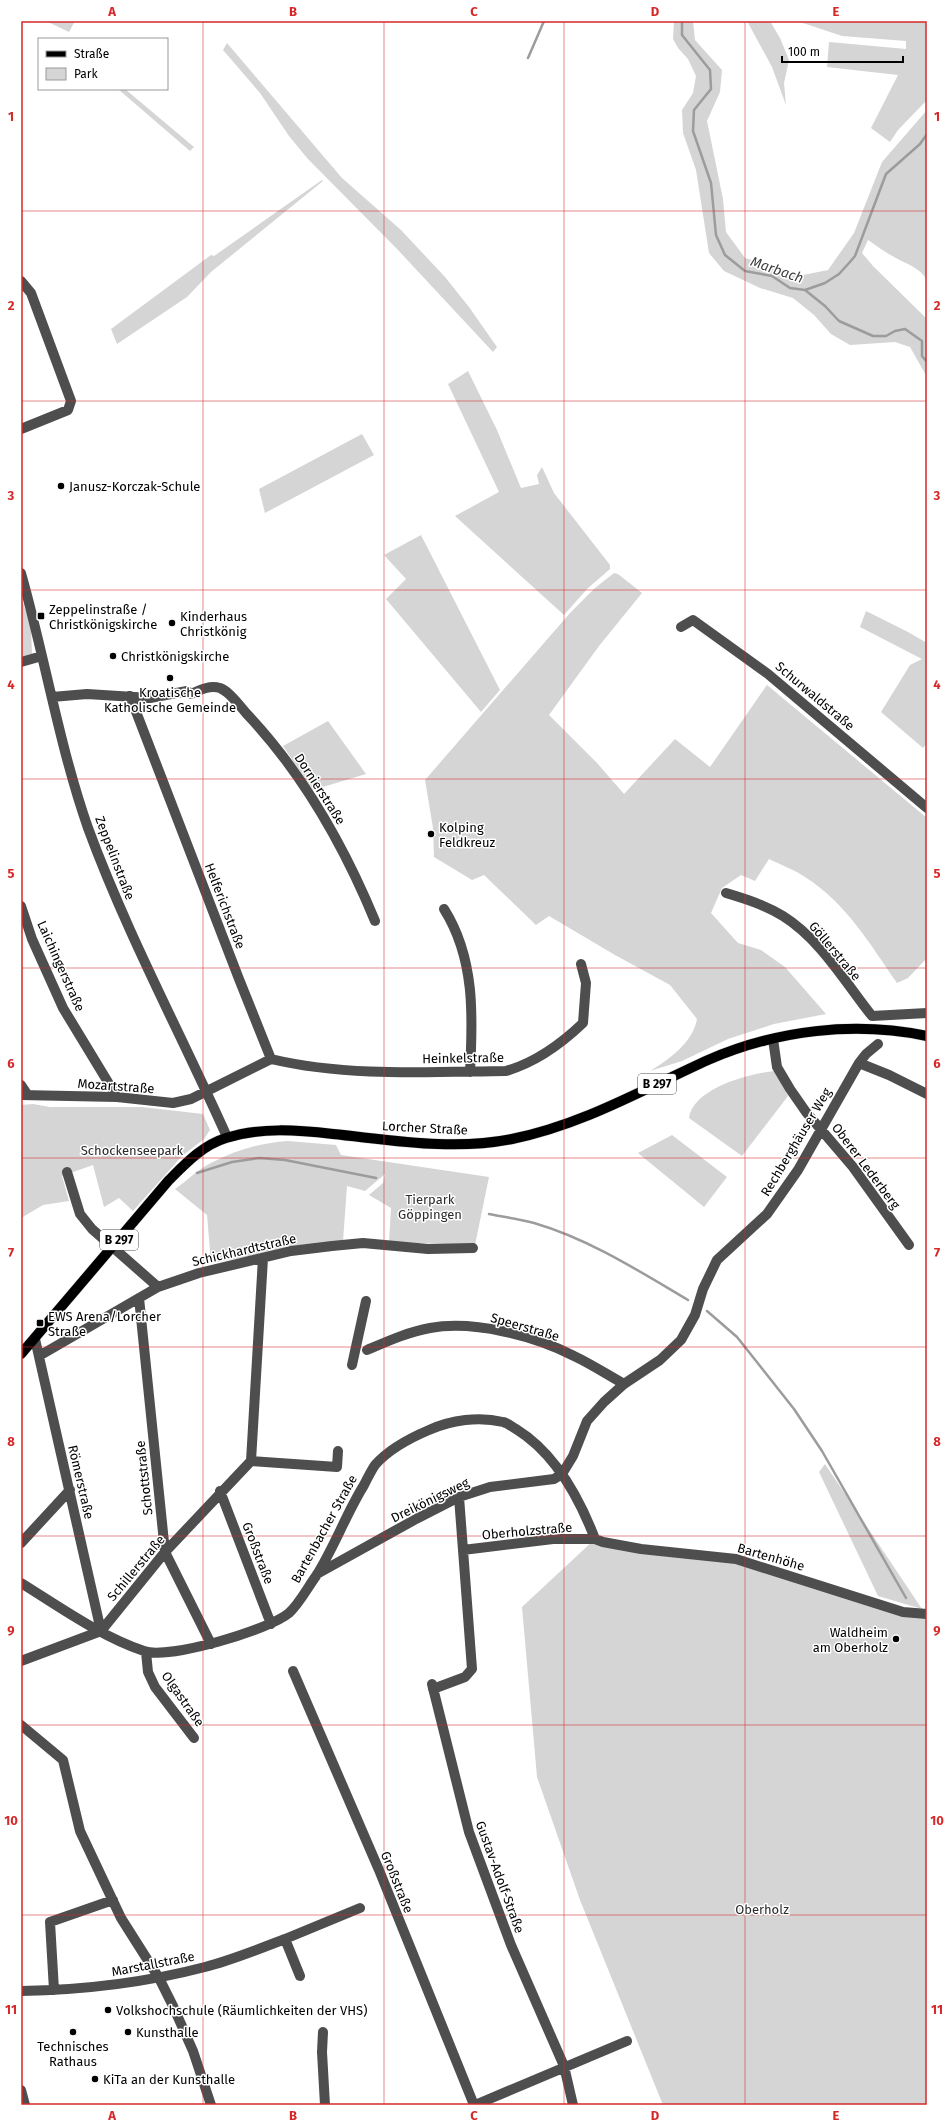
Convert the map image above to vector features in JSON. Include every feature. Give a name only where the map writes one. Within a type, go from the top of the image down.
[{"type":"main road","name":"Lorcher Straße","points":[[21,1354],[168,1180],[193,1156],[212,1144],[227,1137],[266,1131],[297,1130],[430,1144],[482,1143],[512,1139],[556,1127],[599,1111],[710,1060],[773,1039],[798,1034],[852,1028],[876,1028],[927,1036]]},
{"type":"street","points":[[21,281],[31,293],[71,401],[68,410],[21,429]]},
{"type":"street","name":"Zeppelinstraße","points":[[21,573],[36,626],[52,697],[88,826],[115,898],[227,1137]]},
{"type":"street","name":"Schurwaldstraße","points":[[681,627],[693,620],[754,662],[927,808]]},
{"type":"street","points":[[21,662],[42,656]]},
{"type":"street","name":"Dornierstraße","points":[[130,696],[150,698],[187,692],[191,694],[206,687],[220,688],[230,695],[268,736],[301,782],[335,838],[375,921]]},
{"type":"street","points":[[52,697],[87,694],[130,696]]},
{"type":"street","name":"Helferichstraße","points":[[130,696],[271,1059]]},
{"type":"street","name":"Göllerstraße","points":[[726,893],[769,908],[798,927],[819,948],[872,1016],[927,1013]]},
{"type":"street","name":"Laichingerstraße","points":[[21,906],[32,939],[63,1008],[117,1097]]},
{"type":"street","points":[[444,909],[458,934],[470,976],[473,1020],[470,1072]]},
{"type":"street","name":"Heinkelstraße","points":[[271,1059],[300,1066],[364,1072],[506,1071],[522,1066],[568,1038],[583,1023],[586,983],[581,964]]},
{"type":"street","name":"Oberer Lederberg","points":[[773,1039],[777,1067],[806,1112],[854,1168],[909,1245]]},
{"type":"street","name":"Rechberghäuser Weg","points":[[562,1474],[573,1456],[587,1422],[604,1402],[624,1384],[660,1360],[681,1340],[695,1315],[703,1289],[717,1260],[767,1214],[798,1170],[859,1063],[866,1054],[878,1044]]},
{"type":"street","points":[[207,1092],[271,1059]]},
{"type":"street","points":[[859,1063],[889,1075],[927,1094]]},
{"type":"street","points":[[21,1085],[24,1094]]},
{"type":"street","name":"Mozartstraße","points":[[24,1094],[117,1097],[173,1103],[191,1099],[207,1092]]},
{"type":"street","points":[[67,1172],[80,1214],[92,1229],[158,1287]]},
{"type":"street","name":"Schickhardtstraße","points":[[39,1356],[158,1287],[199,1273],[291,1251],[363,1243],[428,1249],[473,1248]]},
{"type":"street","points":[[264,1258],[251,1461],[337,1467],[338,1451]]},
{"type":"street","name":"Schottstraße","points":[[139,1298],[165,1552],[211,1644]]},
{"type":"street","points":[[352,1365],[366,1301]]},
{"type":"street","name":"Speerstraße","points":[[367,1350],[408,1333],[431,1328],[456,1326],[492,1329],[538,1342],[573,1355],[624,1384]]},
{"type":"street","name":"Römerstraße","points":[[35,1339],[101,1632]]},
{"type":"street","name":"Bartenbacher Straße","points":[[21,1583],[101,1632],[146,1652],[177,1650],[211,1644],[270,1624],[290,1612],[317,1574],[354,1501],[375,1466],[395,1448],[416,1436],[446,1422],[474,1419],[504,1422],[533,1440],[562,1474],[599,1540]]},
{"type":"street","name":"Schillerstraße","points":[[101,1632],[165,1552],[220,1491],[251,1461]]},
{"type":"street","name":"Dreikönigsweg","points":[[317,1574],[416,1519],[459,1498],[490,1487],[554,1479],[562,1474]]},
{"type":"street","points":[[21,1543],[70,1490]]},
{"type":"street","name":"Großstraße","points":[[220,1491],[270,1624]]},
{"type":"street","name":"Gustav-Adolf-Straße","points":[[459,1498],[472,1670],[465,1678],[432,1687],[469,1832],[511,1945],[564,2066],[573,2105]]},
{"type":"street","name":"Oberholzstraße","points":[[462,1550],[553,1539],[599,1540]]},
{"type":"street","name":"Bartenhöhe","points":[[599,1540],[641,1549],[736,1559],[902,1612],[927,1614]]},
{"type":"street","points":[[21,1661],[101,1632]]},
{"type":"street","name":"Olgastraße","points":[[146,1652],[148,1672],[155,1687],[194,1738]]},
{"type":"street","name":"Großstraße","points":[[294,1671],[376,1863],[474,2105]]},
{"type":"street","points":[[21,1725],[63,1760],[78,1825],[112,1900],[127,1929],[159,1978],[193,2051],[211,2105]]},
{"type":"street","points":[[54,1990],[50,1922],[112,1900]]},
{"type":"street","name":"Marstallstraße","points":[[21,1991],[110,1986],[159,1978],[206,1967],[285,1939],[360,1908]]},
{"type":"street","points":[[285,1939],[300,1976]]},
{"type":"street","points":[[323,2032],[322,2052],[325,2105]]},
{"type":"street","points":[[474,2105],[564,2066],[628,2041]]},
{"type":"street","points":[[21,2090],[25,2105]]},
{"type":"green space","points":[[46,21],[75,21],[69,32]]},
{"type":"green space","points":[[674,21],[693,21],[695,40],[722,70],[720,92],[707,121],[723,199],[726,232],[745,258],[803,275],[828,270],[854,233],[882,162],[927,110],[927,280],[917,269],[889,254],[868,240],[862,253],[873,266],[927,319],[927,377],[910,347],[895,342],[850,345],[831,334],[814,315],[793,298],[760,288],[724,271],[709,253],[696,170],[683,133],[682,110],[693,93],[696,76],[688,59],[678,48],[673,39]]},
{"type":"green space","points":[[747,21],[770,21],[780,38],[789,60],[784,83],[786,105],[772,67]]},
{"type":"green space","points":[[797,21],[927,21],[927,100],[898,130],[890,142],[871,128],[898,75],[827,67],[829,42],[906,49],[906,41],[842,36]]},
{"type":"green space","points":[[227,43],[342,178],[401,230],[445,277],[469,307],[497,347],[493,352],[398,250],[307,158],[289,136],[260,93],[223,50]]},
{"type":"green space","points":[[119,90],[126,90],[194,147],[190,151]]},
{"type":"green space","points":[[322,180],[323,181],[211,272],[187,297],[117,344],[111,329],[211,255],[214,256]]},
{"type":"green space","points":[[468,371],[497,430],[521,488],[539,484],[537,475],[542,467],[554,493],[610,565],[610,569],[587,589],[564,615],[455,516],[499,492],[448,384]]},
{"type":"green space","points":[[362,434],[374,455],[265,513],[259,489]]},
{"type":"green space","points":[[421,535],[500,690],[481,712],[386,599],[406,579],[384,555]]},
{"type":"green space","points":[[614,573],[618,574],[642,593],[599,646],[549,715],[597,763],[624,794],[675,739],[710,767],[767,685],[927,818],[927,958],[908,978],[897,983],[856,925],[820,887],[797,872],[769,859],[755,881],[741,875],[722,888],[711,913],[738,943],[761,950],[785,967],[826,1014],[774,1024],[728,1039],[682,1061],[650,1071],[680,1049],[691,1035],[697,1019],[670,985],[549,916],[536,925],[484,875],[472,880],[434,857],[433,828],[425,780],[570,613],[595,588]]},
{"type":"green space","points":[[21,597],[31,627],[32,654],[21,657]]},
{"type":"green space","points":[[866,611],[927,643],[927,743],[923,748],[881,712],[910,665],[922,659],[860,627]]},
{"type":"green space","points":[[328,721],[366,774],[313,790],[283,746]]},
{"type":"green space","points":[[775,1071],[788,1096],[742,1156],[689,1118],[693,1107],[711,1090],[738,1079],[764,1072]]},
{"type":"green space","name":"Schockenseepark","points":[[33,1104],[50,1107],[142,1107],[203,1114],[210,1130],[204,1139],[182,1156],[133,1211],[119,1198],[104,1207],[93,1165],[62,1176],[69,1201],[43,1205],[21,1218],[21,1105]]},
{"type":"green space","points":[[672,1135],[727,1177],[704,1207],[638,1153]]},
{"type":"green space","name":"Tierpark Göppingen","points":[[288,1141],[336,1145],[341,1155],[489,1177],[475,1245],[389,1242],[391,1208],[369,1195],[383,1183],[385,1174],[365,1191],[347,1186],[343,1241],[211,1263],[207,1215],[175,1189],[197,1172],[220,1158],[258,1145]]},
{"type":"green space","points":[[825,1464],[922,1609],[878,1596],[819,1472]]},
{"type":"green space","name":"Oberholz","points":[[595,1539],[736,1559],[927,1616],[927,2105],[663,2105],[580,1900],[537,1777],[522,1607]]},
{"type":"waterway","points":[[528,58],[544,21]]},
{"type":"waterway","name":"Marbach","points":[[682,21],[682,35],[710,70],[711,89],[694,110],[693,131],[711,183],[716,235],[725,255],[745,271],[772,276],[790,288],[805,290],[825,283],[839,274],[855,256],[886,174],[920,144],[927,134]]},
{"type":"waterway","points":[[805,290],[825,306],[839,321],[873,336],[886,336],[895,331],[905,329],[922,341],[922,356],[927,362]]},
{"type":"waterway","points":[[197,1173],[232,1162],[259,1158],[285,1160],[376,1178]]},
{"type":"waterway","points":[[489,1214],[534,1223],[574,1238],[613,1257],[688,1300]]},
{"type":"waterway","points":[[707,1311],[737,1337],[794,1409],[822,1451],[906,1598]]},
{"type":"place","name":"Janusz-Korczak-Schule","points":[[61,486]]},
{"type":"place","name":"Zeppelinstraße / Christkönigskirche","points":[[41,616]]},
{"type":"place","name":"Kinderhaus Christkönig","points":[[172,623]]},
{"type":"place","name":"Christkönigskirche","points":[[113,656]]},
{"type":"place","name":"Kroatische Katholische Gemeinde","points":[[170,678]]},
{"type":"place","name":"Kolping Feldkreuz","points":[[431,834]]},
{"type":"place","name":"EWS Arena/Lorcher Straße","points":[[40,1323]]},
{"type":"place","name":"Waldheim am Oberholz","points":[[896,1639]]},
{"type":"place","name":"Volkshochschule (Räumlichkeiten der VHS)","points":[[108,2010]]},
{"type":"place","name":"Technisches Rathaus","points":[[73,2032]]},
{"type":"place","name":"Kunsthalle","points":[[128,2032]]},
{"type":"place","name":"KiTa an der Kunsthalle","points":[[95,2079]]}]
